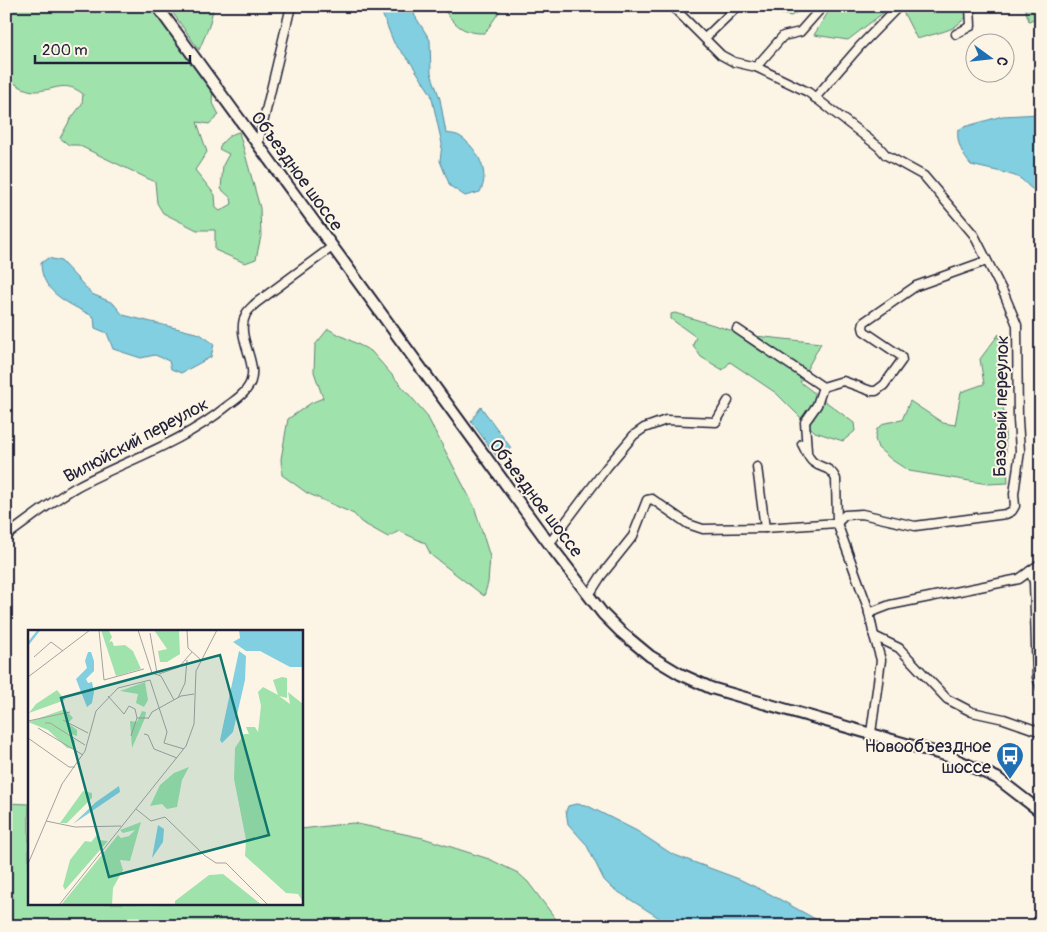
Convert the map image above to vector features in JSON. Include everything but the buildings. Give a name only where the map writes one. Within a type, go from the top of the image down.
[{"type":"main road","name":"Объездное шоссе","points":[[156,6],[549,544],[603,614],[621,632],[650,656],[680,674],[711,688],[948,756],[997,778],[1041,812]]},
{"type":"street","points":[[258,144],[291,6]]},
{"type":"street","name":"Базовый переулок","points":[[589,595],[600,576],[633,536],[649,499],[652,499],[688,524],[703,529],[765,528],[836,522],[844,515],[862,514],[916,526],[1006,514],[1012,511],[1015,506],[1014,494],[1020,451],[1017,325],[1005,296],[974,235],[924,176],[886,155],[879,147],[808,92],[756,66],[734,62],[721,55],[672,6]]},
{"type":"street","points":[[705,38],[738,6]]},
{"type":"street","points":[[756,66],[783,36],[800,32],[823,6]]},
{"type":"street","points":[[815,98],[860,46],[899,6]]},
{"type":"street","points":[[956,34],[971,26],[970,6]]},
{"type":"street","name":"Вилюйский переулок","points":[[6,536],[76,488],[122,464],[173,441],[209,421],[245,392],[252,382],[253,371],[244,337],[243,323],[246,313],[256,303],[332,247]]},
{"type":"street","points":[[823,387],[843,381],[871,392],[880,389],[902,360],[901,356],[864,332],[864,322],[916,286],[986,261]]},
{"type":"street","points":[[737,329],[823,387]]},
{"type":"street","points":[[807,453],[805,422],[817,405],[823,387]]},
{"type":"street","points":[[549,544],[607,467],[634,435],[644,428],[666,420],[716,422],[728,401]]},
{"type":"street","points":[[802,444],[813,462],[828,468],[836,479],[836,522],[869,613],[881,660],[871,733]]},
{"type":"street","points":[[757,467],[765,528]]},
{"type":"street","points":[[869,613],[890,605],[1019,579],[1041,564]]},
{"type":"street","points":[[1030,571],[1034,582],[1037,677],[1041,688]]},
{"type":"street","points":[[874,636],[899,648],[947,699],[972,712],[1004,719],[1041,732]]},
{"type":"green space","points":[[6,6],[150,6],[213,90],[212,101],[219,115],[209,124],[197,122],[207,152],[195,170],[215,195],[216,208],[220,211],[232,204],[231,198],[221,189],[223,165],[229,154],[219,149],[227,138],[239,132],[260,208],[261,236],[256,259],[245,263],[215,250],[215,230],[197,230],[163,213],[157,203],[155,182],[78,145],[69,145],[60,138],[82,104],[83,94],[65,86],[34,91],[19,86],[6,77]]},
{"type":"green space","points":[[168,6],[214,6],[209,26],[199,50]]},
{"type":"green space","points":[[441,6],[503,6],[485,33],[477,33],[470,32],[459,26]]},
{"type":"green space","points":[[755,6],[807,6],[791,16],[757,9]]},
{"type":"green space","points":[[832,6],[892,6],[848,40],[814,35]]},
{"type":"green space","points":[[900,6],[978,6],[978,8],[953,28],[917,39]]},
{"type":"green space","points":[[1024,6],[1041,6],[1041,16],[1029,21]]},
{"type":"green space","points":[[675,313],[746,335],[821,343],[800,382],[854,423],[855,431],[843,441],[815,432],[776,393],[730,362],[723,370],[701,357],[693,345],[696,337],[671,319],[671,314]]},
{"type":"green space","points":[[328,329],[371,351],[426,414],[474,506],[490,557],[488,583],[484,596],[431,555],[425,543],[399,531],[388,537],[361,522],[354,514],[307,493],[282,475],[281,459],[288,419],[311,403],[323,398],[314,372],[315,345]]},
{"type":"green space","points":[[999,334],[1008,483],[988,484],[909,471],[878,448],[875,439],[877,429],[885,423],[902,420],[910,401],[943,423],[955,425],[961,392],[984,384],[980,359]]},
{"type":"green space","points":[[6,803],[28,804],[28,904],[302,904],[302,829],[353,823],[423,838],[489,859],[518,873],[528,882],[561,926],[6,926]]},
{"type":"water","points":[[379,6],[412,6],[415,16],[430,40],[431,73],[440,99],[446,133],[461,137],[477,154],[484,177],[480,192],[465,196],[450,186],[440,161],[442,144],[431,94],[411,63],[394,43]]},
{"type":"water","points":[[1041,114],[1041,193],[1032,189],[1015,176],[971,165],[965,157],[959,144],[958,130],[1002,116]]},
{"type":"water","points":[[48,258],[61,261],[92,294],[113,303],[123,315],[200,334],[214,344],[211,357],[181,373],[171,369],[169,361],[155,355],[141,358],[113,349],[107,333],[95,328],[94,317],[59,297],[46,283],[42,274],[41,263]]},
{"type":"water","points":[[481,407],[511,448],[497,457],[471,421]]},
{"type":"water","points":[[576,804],[586,805],[637,831],[672,854],[739,879],[770,894],[828,926],[672,926],[612,888],[604,880],[586,844],[568,824],[566,811],[568,806]]},
{"type":"place","name":"Новообъездное шоссе","points":[[1010,780]]}]
